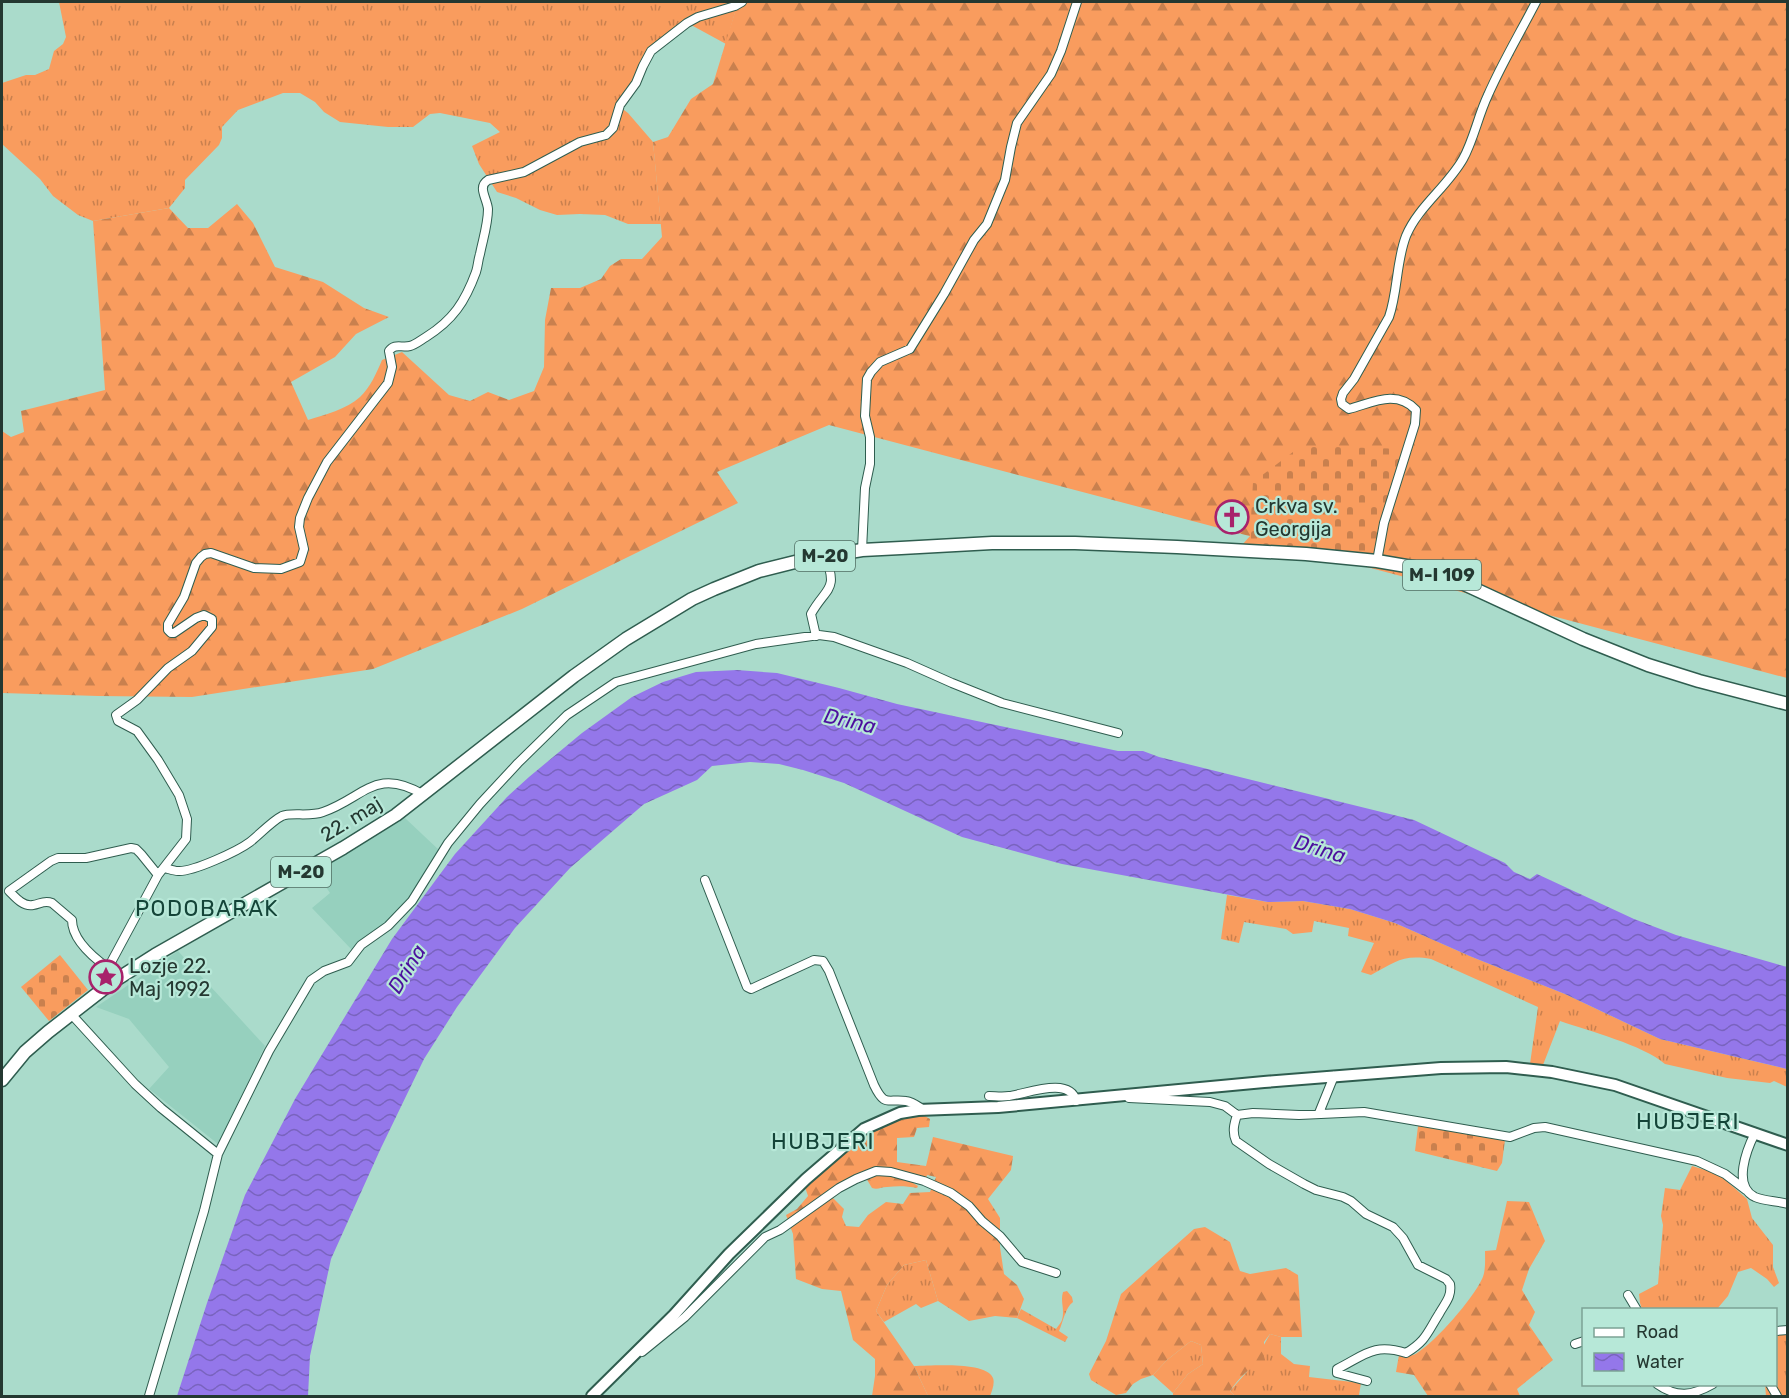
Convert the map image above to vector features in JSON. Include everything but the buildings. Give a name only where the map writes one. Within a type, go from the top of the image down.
[{"type":"main road","name":"M-20","points":[[825,556],[862,550],[992,543],[1075,543]]},
{"type":"main road","name":"M-I 109","points":[[1075,543],[1306,554],[1377,561],[1418,568],[1464,584],[1648,666],[1788,704]]},
{"type":"main road","name":"22. maj","points":[[2,1080],[24,1052],[111,983],[396,815],[599,658],[662,617],[714,589],[759,571],[825,556]]},
{"type":"street","points":[[111,983],[108,968],[158,875],[186,839],[187,819],[179,795],[137,731],[118,721],[116,715],[138,700],[168,668],[192,651],[212,627],[212,619],[204,615],[174,633],[168,630],[168,624],[184,597],[196,563],[205,554],[248,567],[267,569],[281,569],[300,561],[304,549],[299,527],[300,518],[308,498],[327,462],[388,383],[392,373],[389,351],[396,346],[410,346],[442,327],[453,315],[470,287],[477,268],[488,212],[483,183],[524,172],[580,142],[606,135],[613,128],[620,105],[636,83],[651,51],[693,20],[742,2]]},
{"type":"street","points":[[862,550],[865,488],[870,464],[870,437],[865,416],[867,379],[880,362],[910,349],[974,240],[987,224],[1005,180],[1017,123],[1051,74],[1077,2]]},
{"type":"street","points":[[1377,561],[1384,523],[1415,424],[1416,410],[1406,401],[1396,399],[1348,408],[1342,404],[1341,399],[1389,316],[1393,306],[1400,254],[1414,219],[1463,159],[1508,51],[1536,2]]},
{"type":"street","points":[[816,636],[811,614],[826,595],[831,584],[831,571],[825,556]]},
{"type":"street","points":[[149,1396],[204,1211],[218,1154],[269,1051],[311,980],[324,971],[348,962],[360,945],[388,926],[412,901],[448,843],[480,804],[567,715],[616,682],[756,644],[816,636],[834,637],[908,663],[1002,703],[1118,733]]},
{"type":"street","name":"22. maj","points":[[165,868],[177,871],[186,870],[234,852],[283,816],[309,816],[324,812],[371,786],[385,783],[411,787],[424,795]]},
{"type":"street","points":[[108,968],[96,960],[75,934],[72,920],[52,903],[48,901],[30,906],[21,903],[9,891],[58,858],[86,858],[126,848],[136,849],[158,875]]},
{"type":"street","points":[[705,880],[747,987],[751,989],[761,985],[814,960],[823,961],[829,970],[880,1096],[888,1102],[904,1101],[925,1110]]},
{"type":"street","points":[[72,1015],[135,1084],[218,1154]]},
{"type":"street","points":[[592,1396],[674,1315],[729,1254],[806,1179],[864,1129],[900,1113],[1076,1101],[1334,1076],[1471,1067],[1506,1067],[1579,1076],[1635,1091],[1788,1145]]},
{"type":"street","points":[[1319,1113],[1334,1076]]},
{"type":"street","points":[[989,1096],[1008,1096],[1056,1088],[1068,1090],[1074,1094],[1076,1101]]},
{"type":"street","points":[[1125,1095],[1130,1099],[1210,1102],[1225,1106],[1237,1115],[1364,1112],[1510,1137],[1534,1128],[1545,1127],[1697,1161],[1725,1174],[1756,1197],[1788,1204]]},
{"type":"street","points":[[1237,1115],[1234,1124],[1236,1141],[1269,1164],[1304,1184],[1316,1190],[1343,1197],[1366,1214],[1393,1227],[1403,1238],[1418,1265],[1446,1279],[1450,1284],[1449,1298],[1418,1346],[1406,1353],[1375,1349],[1337,1369],[1337,1373],[1366,1381]]},
{"type":"street","points":[[1746,1190],[1743,1165],[1747,1149],[1755,1133]]},
{"type":"street","points":[[621,1366],[656,1342],[685,1317],[765,1237],[780,1230],[839,1188],[876,1171],[924,1181],[951,1193],[969,1206],[1000,1236],[1022,1262],[1056,1273]]},
{"type":"street","points":[[1628,1295],[1636,1308]]},
{"type":"street","points":[[1660,1386],[1668,1392],[1679,1394],[1693,1393],[1709,1386]]},
{"type":"shaded area","points":[[405,818],[440,851],[413,895],[390,921],[352,950],[312,908],[330,893],[316,872]]},
{"type":"shaded area","points":[[178,951],[265,1046],[218,1144],[149,1089],[169,1067],[129,1019],[96,1007]]},
{"type":"green space","points":[[59,2],[738,2],[726,44],[693,26],[680,24],[647,51],[631,83],[616,104],[628,113],[653,142],[661,224],[628,224],[605,215],[557,215],[497,192],[479,164],[472,146],[500,132],[490,123],[440,113],[430,114],[413,127],[340,122],[300,93],[283,93],[238,110],[222,127],[222,138],[219,145],[185,180],[185,188],[169,208],[93,221],[78,215],[53,196],[40,179],[2,144],[2,83],[49,69],[54,51],[63,44],[66,37]]},
{"type":"green space","points":[[738,2],[1787,2],[1787,678],[829,425],[717,472],[738,503],[522,609],[373,669],[192,697],[2,693],[2,431],[11,437],[24,432],[21,411],[105,390],[93,221],[169,208],[188,228],[208,228],[237,204],[253,223],[275,267],[323,282],[364,308],[389,317],[356,334],[335,357],[291,382],[308,420],[355,401],[370,385],[382,360],[402,352],[449,395],[470,401],[488,392],[509,400],[534,391],[544,367],[545,320],[551,288],[580,288],[601,279],[610,266],[621,259],[642,259],[662,237],[653,142],[668,137],[691,99],[713,84]]},
{"type":"green space","points":[[1301,446],[1408,449],[1374,558],[1242,545],[1250,536],[1253,482]]},
{"type":"green space","points":[[1227,895],[1268,902],[1303,901],[1350,909],[1395,923],[1565,994],[1660,1039],[1787,1069],[1787,1087],[1774,1081],[1770,1083],[1727,1078],[1665,1064],[1630,1045],[1560,1021],[1543,1065],[1530,1064],[1538,1007],[1431,959],[1406,958],[1371,975],[1361,972],[1374,943],[1348,936],[1349,928],[1314,921],[1312,932],[1293,934],[1286,929],[1244,922],[1239,943],[1221,939]]},
{"type":"green space","points":[[60,955],[88,990],[49,1021],[21,987]]},
{"type":"green space","points":[[923,1115],[930,1119],[929,1127],[917,1128],[914,1137],[897,1138],[897,1162],[926,1166],[933,1137],[1013,1156],[1011,1170],[988,1199],[1000,1218],[1000,1247],[1004,1274],[1017,1285],[1024,1299],[1017,1318],[995,1316],[969,1321],[938,1301],[926,1260],[904,1265],[887,1285],[876,1311],[914,1366],[928,1396],[872,1396],[875,1359],[853,1340],[841,1291],[822,1289],[796,1279],[793,1234],[786,1215],[797,1209],[808,1196],[805,1187],[814,1176],[864,1133],[897,1118]],"holes":[[[856,1174],[861,1180],[866,1178],[874,1189],[898,1186],[917,1188],[914,1181],[926,1179],[927,1175],[936,1177],[930,1192],[910,1193],[903,1204],[886,1202],[868,1215],[859,1227],[846,1226],[842,1217],[844,1209],[829,1194],[840,1183]]]},
{"type":"green space","points":[[1418,1126],[1505,1140],[1502,1163],[1497,1171],[1415,1151]]},
{"type":"green space","points":[[1692,1166],[1723,1178],[1747,1199],[1752,1218],[1773,1245],[1773,1267],[1779,1283],[1774,1287],[1751,1268],[1738,1272],[1728,1296],[1718,1308],[1642,1308],[1639,1294],[1658,1284],[1663,1225],[1661,1216],[1665,1188],[1680,1190]]},
{"type":"green space","points":[[1507,1201],[1529,1202],[1545,1241],[1529,1269],[1522,1290],[1535,1312],[1529,1325],[1553,1360],[1517,1389],[1520,1396],[1428,1396],[1414,1375],[1396,1372],[1399,1355],[1413,1355],[1425,1347],[1444,1329],[1470,1298],[1483,1276],[1485,1251],[1496,1250]]},
{"type":"green space","points":[[1205,1227],[1230,1242],[1240,1271],[1250,1274],[1286,1268],[1298,1275],[1302,1337],[1281,1337],[1270,1334],[1264,1342],[1264,1361],[1249,1370],[1237,1382],[1230,1391],[1235,1396],[1173,1396],[1188,1374],[1203,1364],[1201,1345],[1191,1341],[1167,1360],[1153,1375],[1133,1384],[1126,1393],[1116,1395],[1091,1380],[1089,1374],[1106,1341],[1121,1294],[1194,1229]]},
{"type":"green space","points":[[926,1260],[938,1301],[921,1308],[916,1304],[884,1322],[876,1311],[887,1285],[904,1265]]},
{"type":"green space","points":[[1067,1291],[1073,1302],[1066,1311],[1059,1331],[1068,1337],[1065,1342],[1017,1318],[1021,1309],[1056,1329],[1063,1316],[1063,1292]]},
{"type":"green space","points":[[1270,1334],[1281,1337],[1281,1354],[1294,1364],[1310,1366],[1309,1377],[1361,1383],[1360,1396],[1235,1396],[1230,1391],[1252,1366]]},
{"type":"green space","points":[[1787,1334],[1787,1396],[1766,1396],[1765,1386],[1777,1386],[1777,1335]]},
{"type":"green space","points":[[1191,1341],[1201,1345],[1203,1364],[1188,1374],[1173,1393],[1153,1375],[1167,1360]]},
{"type":"green space","points":[[914,1366],[957,1366],[980,1369],[993,1378],[990,1396],[928,1396]]},
{"type":"water","name":"Drina","points":[[737,670],[777,673],[897,704],[1118,751],[1143,751],[1159,757],[1414,820],[1505,863],[1514,872],[1530,879],[1537,874],[1634,919],[1676,935],[1787,967],[1787,1069],[1660,1039],[1565,994],[1395,923],[1350,909],[1303,901],[1268,902],[1062,864],[962,837],[844,783],[803,770],[779,764],[750,762],[712,766],[697,780],[644,804],[570,868],[515,928],[457,1007],[424,1059],[331,1259],[310,1356],[308,1396],[177,1396],[245,1195],[295,1099],[392,939],[455,854],[507,797],[529,777],[582,733],[632,697],[663,682],[696,672]]},
{"type":"place","name":"Crkva sv. Georgija","points":[[1232,517]]},
{"type":"place","name":"Lozje 22. Maj 1992","points":[[106,977]]},
{"type":"district","name":"PODOBARAK","points":[[207,908]]},
{"type":"district","name":"HUBJERI","points":[[1688,1121]]},
{"type":"district","name":"HUBJERI","points":[[823,1141]]}]
